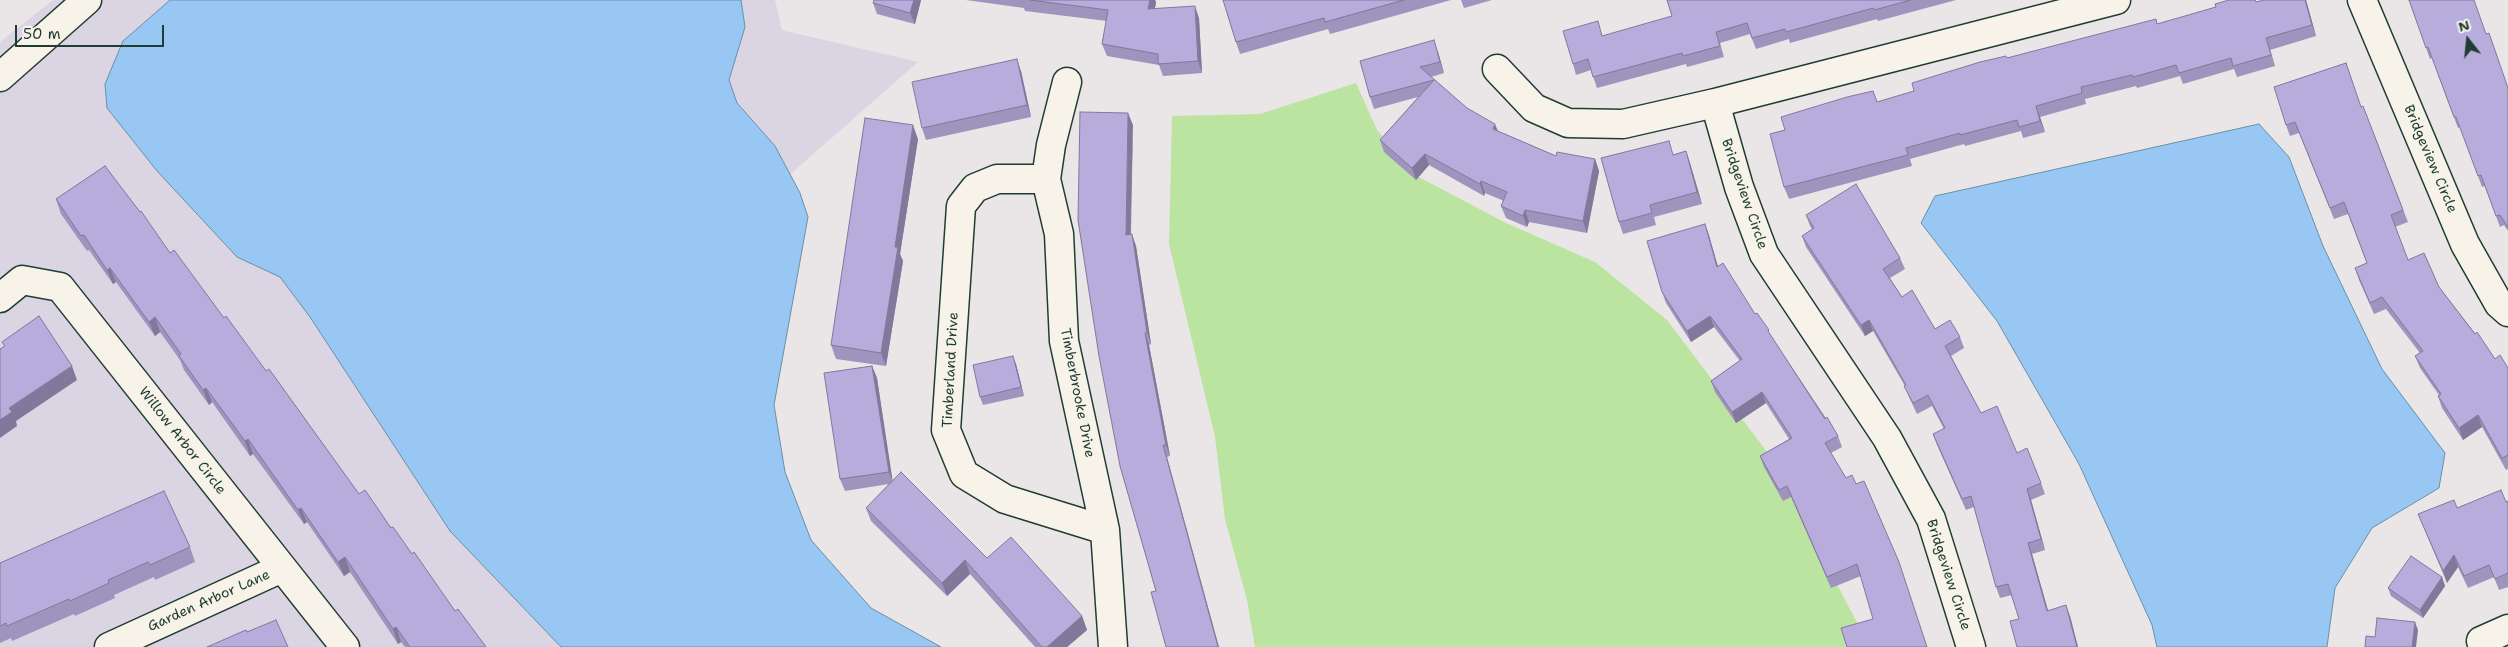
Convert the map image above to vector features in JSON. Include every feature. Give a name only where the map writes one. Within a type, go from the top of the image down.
[{"type":"street","points":[[1497,69],[1534,108],[1568,123],[1623,124],[1715,103],[2116,0]]},
{"type":"street","name":"Bridgeview Circle","points":[[2362,0],[2465,244],[2499,304],[2508,312]]},
{"type":"street","points":[[4,72],[74,4]]},
{"type":"street","name":"Timberbrooke Drive","points":[[1067,82],[1051,145],[1046,179],[1059,234],[1064,341],[1105,530],[1113,647]]},
{"type":"street","name":"Bridgeview Circle","points":[[1715,103],[1739,187],[1764,254],[1887,438],[1931,519],[1971,647]]},
{"type":"street","name":"Timberland Drive","points":[[1046,179],[997,178],[975,188],[960,206],[946,430],[964,474],[1005,499],[1105,530]]},
{"type":"street","name":"Willow Arbor Circle","points":[[0,298],[22,280],[60,287],[346,647]]},
{"type":"street","name":"Garden Arbor Lane","points":[[109,647],[282,568]]},
{"type":"street","points":[[2481,641],[2508,629]]},
{"type":"shaded area","points":[[53,0],[775,0],[782,30],[918,62],[646,301],[793,647],[0,647],[0,42]]},
{"type":"green space","points":[[1356,83],[1377,130],[1413,174],[1506,223],[1595,262],[1667,320],[1767,452],[1860,628],[1864,647],[1255,647],[1247,600],[1225,519],[1215,437],[1169,244],[1172,116],[1260,114]]},
{"type":"water","points":[[170,0],[741,0],[745,27],[729,80],[737,103],[775,146],[800,193],[808,217],[774,405],[785,472],[811,540],[871,608],[941,647],[561,647],[450,531],[310,317],[280,277],[237,257],[157,171],[107,108],[105,84],[123,41]]},
{"type":"water","points":[[2259,124],[2289,157],[2323,246],[2382,369],[2445,453],[2439,488],[2372,528],[2335,588],[2327,647],[2157,647],[2152,625],[2079,464],[1997,321],[1921,223],[1935,196]]},
{"type":"building","points":[[874,0],[914,0],[910,13],[873,3]]},
{"type":"building","points":[[1030,0],[1150,0],[1148,9],[1195,6],[1198,61],[1158,64],[1158,54],[1102,44],[1108,10]]},
{"type":"building","points":[[1223,0],[1404,0],[1325,22],[1324,18],[1236,42]]},
{"type":"building","points":[[1667,0],[1911,0],[1874,10],[1873,8],[1786,32],[1785,29],[1752,38],[1747,23],[1716,32],[1720,46],[1683,56],[1682,53],[1593,77],[1588,59],[1573,64],[1563,31],[1598,21],[1602,36],[1672,16]]},
{"type":"building","points":[[2229,0],[2255,0],[2256,2],[2264,0],[2305,0],[2312,25],[2266,38],[2271,55],[2233,66],[2231,58],[2179,73],[2176,65],[2133,77],[2132,75],[2081,87],[2082,93],[2036,106],[2040,121],[2019,127],[2017,120],[1960,135],[1960,133],[1906,148],[1908,155],[1784,187],[1770,134],[1785,130],[1781,117],[1873,91],[1877,102],[1914,91],[1912,83],[1980,62],[2006,56],[2007,58],[2156,19],[2157,24],[2216,7],[2215,4]]},
{"type":"building","points":[[2409,0],[2474,0],[2486,34],[2489,33],[2508,88],[2508,227],[2500,215],[2496,216],[2481,175],[2478,176],[2428,47],[2426,48]]},
{"type":"building","points":[[1434,40],[1440,62],[1420,67],[1467,108],[1495,124],[1493,129],[1556,156],[1557,152],[1595,159],[1583,221],[1525,210],[1523,216],[1501,206],[1507,192],[1481,181],[1480,184],[1425,154],[1412,168],[1380,140],[1434,80],[1370,97],[1360,61]]},
{"type":"building","points":[[1017,59],[1027,105],[922,128],[912,82]]},
{"type":"building","points":[[2346,63],[2361,107],[2363,106],[2403,210],[2391,215],[2408,260],[2424,253],[2439,287],[2475,334],[2477,332],[2495,359],[2500,355],[2508,368],[2508,455],[2502,458],[2478,415],[2459,428],[2438,396],[2441,394],[2415,356],[2423,351],[2382,297],[2370,303],[2355,268],[2367,263],[2344,202],[2330,208],[2295,122],[2286,125],[2274,87]]},
{"type":"building","points":[[1080,112],[1128,113],[1126,235],[1132,234],[1147,332],[1145,333],[1166,445],[1163,445],[1218,647],[1166,647],[1151,592],[1156,591],[1120,466],[1099,356],[1078,220]]},
{"type":"building","points":[[865,118],[913,125],[895,247],[898,247],[881,353],[831,345]]},
{"type":"building","points":[[1669,141],[1673,155],[1686,151],[1697,192],[1650,205],[1652,213],[1619,222],[1601,158]]},
{"type":"building","points":[[105,166],[141,211],[170,253],[174,250],[266,371],[269,369],[359,494],[365,490],[391,528],[393,527],[412,554],[414,552],[455,611],[458,609],[486,647],[410,647],[396,627],[393,629],[345,557],[338,562],[301,508],[298,510],[248,439],[245,441],[206,388],[203,390],[155,317],[149,322],[110,268],[107,270],[84,235],[81,236],[56,199]]},
{"type":"building","points":[[1856,184],[1900,258],[1883,269],[1902,297],[1912,290],[1935,329],[1950,320],[1960,337],[1945,346],[1981,413],[1997,406],[2017,453],[2027,448],[2041,483],[2027,489],[2041,539],[2028,543],[2047,611],[2066,605],[2077,647],[2017,647],[2010,621],[2019,619],[2008,584],[1996,587],[1971,496],[1962,499],[1933,434],[1945,428],[1928,395],[1913,403],[1904,386],[1906,385],[1869,320],[1861,325],[1802,236],[1814,228],[1806,215]]},
{"type":"building","points":[[1705,224],[1717,267],[1723,263],[1755,314],[1757,313],[1769,330],[1825,419],[1827,417],[1838,436],[1825,443],[1846,478],[1852,475],[1856,484],[1864,481],[1899,562],[1927,647],[1847,647],[1841,628],[1873,619],[1857,564],[1827,577],[1787,486],[1779,490],[1760,456],[1792,438],[1762,392],[1732,412],[1711,381],[1742,359],[1710,316],[1687,331],[1662,292],[1647,241]]},
{"type":"building","points":[[39,316],[72,366],[9,408],[12,412],[0,420],[0,349],[5,346],[2,342]]},
{"type":"building","points":[[1013,356],[1021,387],[980,397],[973,365]]},
{"type":"building","points":[[872,366],[889,472],[840,479],[824,373]]},
{"type":"building","points":[[901,472],[987,558],[1011,537],[1082,616],[1047,647],[1042,647],[965,560],[942,583],[866,508]]},
{"type":"building","points":[[2501,490],[2506,502],[2508,501],[2508,573],[2495,579],[2489,565],[2464,576],[2454,555],[2443,571],[2418,514],[2454,500],[2457,508]]},
{"type":"building","points":[[164,491],[190,547],[150,565],[148,562],[108,580],[109,583],[70,601],[69,599],[7,626],[6,623],[0,626],[0,563]]},
{"type":"building","points":[[2411,556],[2442,577],[2420,610],[2388,588]]},
{"type":"building","points":[[2377,618],[2415,622],[2412,647],[2365,647],[2366,636],[2375,637]]},
{"type":"building","points":[[276,620],[288,647],[207,647],[246,630],[247,632]]}]
